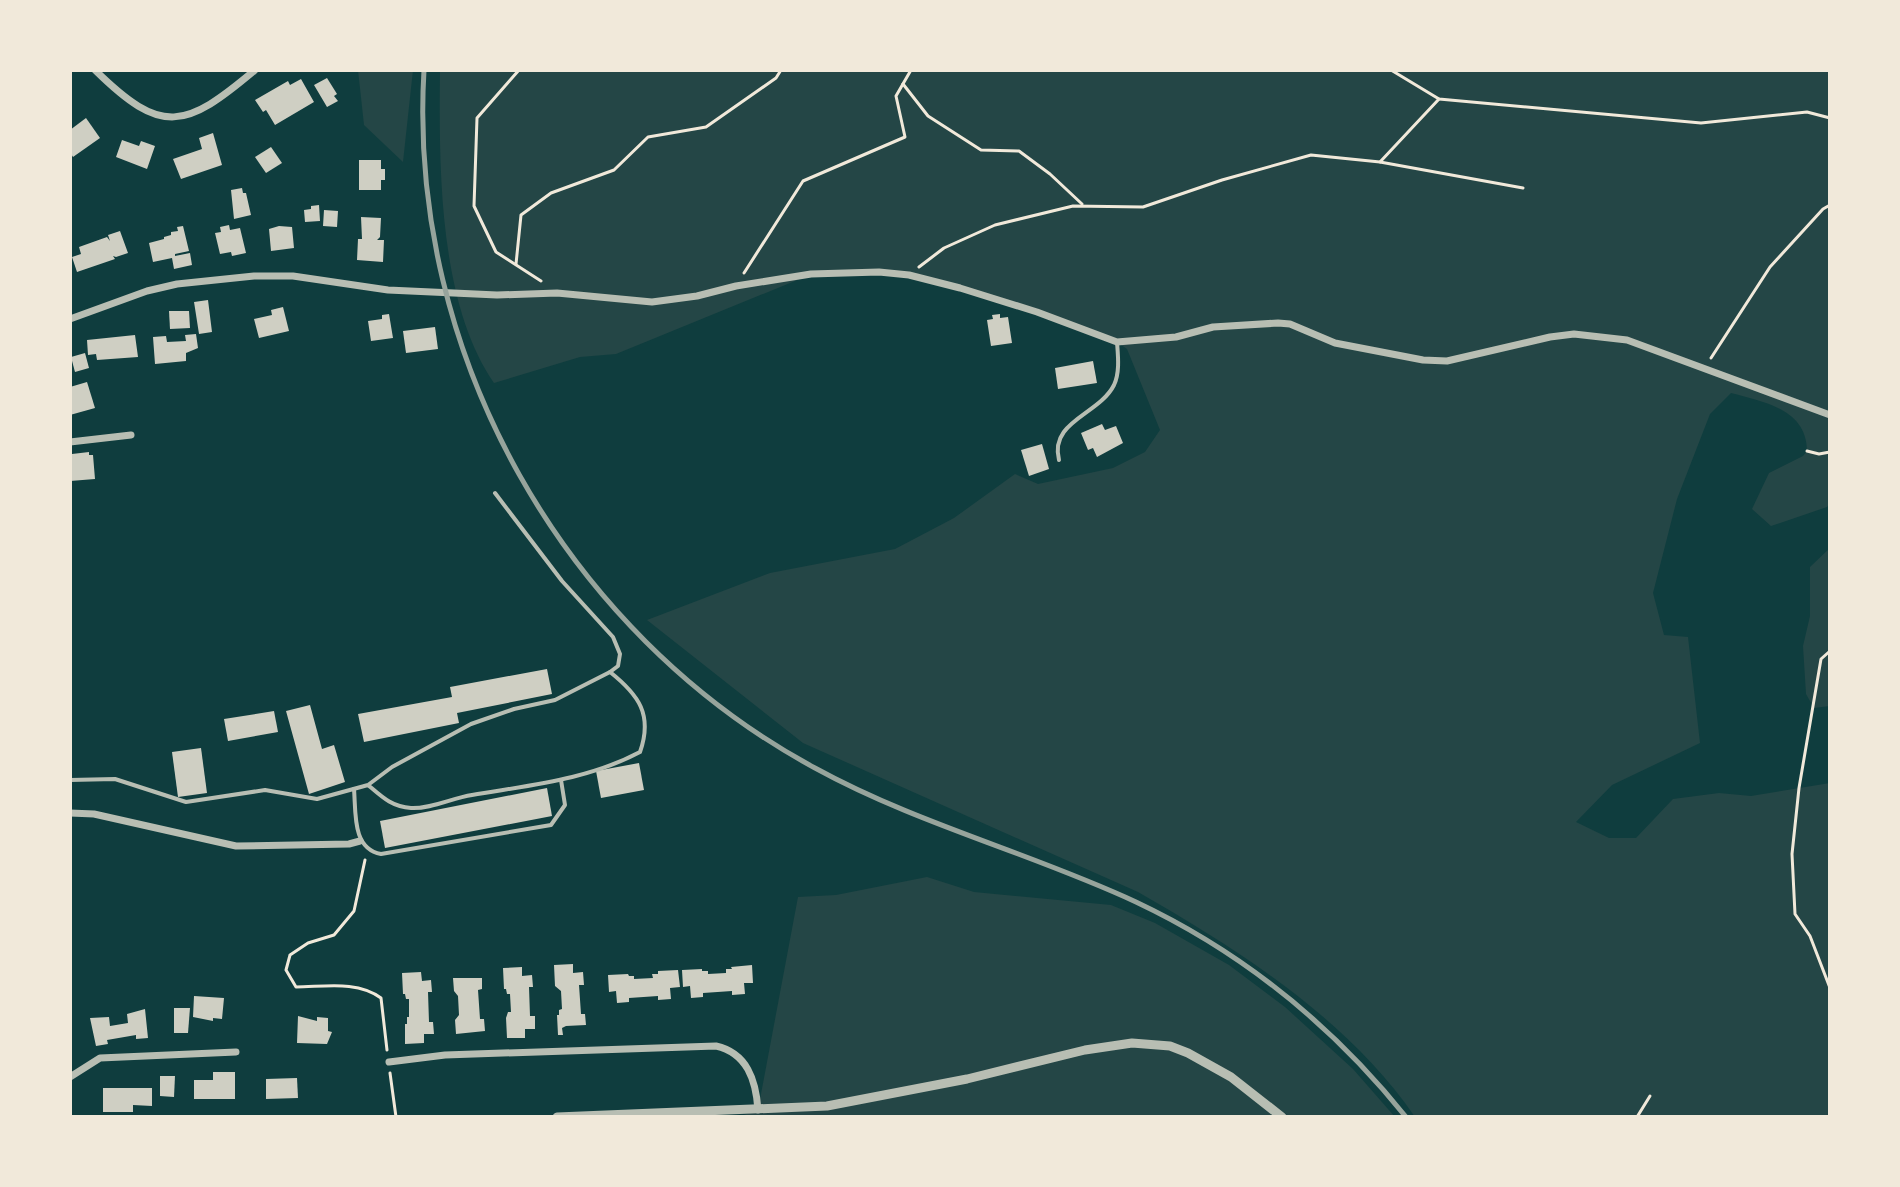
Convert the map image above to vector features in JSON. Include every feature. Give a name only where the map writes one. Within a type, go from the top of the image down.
[{"type":"street","points":[[95,70],[147,113],[175,118],[206,105],[255,70]]},
{"type":"street","points":[[70,319],[147,291],[177,284],[256,276],[293,276],[412,292],[497,295],[557,293],[652,302],[811,274],[879,272],[909,275],[1037,312],[1117,342],[1176,337],[1213,327],[1278,323],[1290,324],[1335,343],[1423,360],[1447,361],[1574,334],[1627,340],[1830,415]]},
{"type":"street","points":[[70,442],[131,435]]},
{"type":"street","points":[[70,813],[94,814],[236,846],[349,844],[360,841]]},
{"type":"street","points":[[557,1117],[827,1106],[967,1079],[1085,1050],[1132,1043],[1170,1046],[1200,1059],[1231,1077],[1282,1117]]},
{"type":"street","points":[[389,1062],[445,1055],[716,1046],[730,1049],[742,1059],[756,1086],[758,1110]]},
{"type":"street","points":[[70,1077],[100,1058],[236,1052]]},
{"type":"lane","points":[[1059,460],[1056,449],[1058,437],[1101,403],[1115,384],[1119,362],[1117,342]]},
{"type":"lane","points":[[70,780],[115,779],[186,802],[265,790],[317,799],[368,785],[415,754],[471,724],[514,709],[555,700],[610,672],[618,666],[620,654],[613,637],[562,581],[495,493]]},
{"type":"lane","points":[[368,785],[388,803],[412,808],[469,795],[531,787],[615,765],[640,752],[646,736],[644,713],[629,687],[610,672]]},
{"type":"lane","points":[[354,789],[360,841],[367,849],[381,854],[551,825],[565,805],[561,780]]},
{"type":"path","points":[[519,70],[477,118],[474,206],[496,252],[557,293]]},
{"type":"path","points":[[516,264],[521,215],[531,207],[551,193],[614,170],[648,137],[706,127],[776,78],[781,70]]},
{"type":"path","points":[[736,286],[803,181],[905,137],[896,96],[911,70]]},
{"type":"path","points":[[1391,70],[1439,99],[1701,123],[1807,112],[1830,118]]},
{"type":"path","points":[[903,84],[928,116],[981,150],[1019,151],[1050,174],[1083,206]]},
{"type":"path","points":[[1380,162],[1439,99]]},
{"type":"path","points":[[909,275],[944,248],[995,225],[1073,206],[1143,207],[1222,180],[1311,155],[1380,162],[1523,188]]},
{"type":"path","points":[[1705,368],[1770,267],[1830,205]]},
{"type":"path","points":[[1807,451],[1819,454],[1830,452]]},
{"type":"path","points":[[1830,651],[1821,659],[1814,696],[1792,854],[1795,914],[1810,936],[1830,988]]},
{"type":"path","points":[[367,849],[354,911],[334,935],[308,943],[290,955],[286,970],[296,987],[352,986],[371,990],[381,998],[396,1117]]},
{"type":"path","points":[[1637,1117],[1650,1096]]},
{"type":"shaded area","points":[[358,70],[413,70],[403,162],[364,125]]},
{"type":"shaded area","points":[[440,70],[1830,70],[1830,503],[1827,507],[1771,526],[1752,509],[1769,473],[1807,451],[1800,425],[1770,404],[1731,393],[1710,414],[1677,499],[1653,593],[1664,635],[1688,637],[1700,743],[1612,785],[1576,822],[1609,838],[1636,838],[1673,799],[1719,793],[1751,796],[1830,783],[1830,1117],[1415,1117],[1358,1049],[1325,1018],[1252,963],[1176,914],[1138,892],[803,743],[647,620],[770,573],[895,549],[954,518],[1015,474],[1038,484],[1113,468],[1145,452],[1160,430],[1127,349],[1117,342],[1037,312],[909,275],[812,274],[616,354],[580,357],[494,383],[476,350],[452,273],[442,189]]},
{"type":"shaded area","points":[[1830,548],[1830,706],[1814,708],[1806,694],[1803,646],[1810,616],[1810,567]]},
{"type":"shaded area","points":[[927,877],[974,892],[1111,905],[1155,923],[1229,965],[1285,1007],[1353,1069],[1395,1117],[738,1117],[758,1110],[798,897],[836,895]]},
{"type":"building","points":[[327,78],[338,101],[327,107],[314,85]]},
{"type":"building","points":[[301,79],[314,102],[275,125],[255,100],[288,81],[290,85]]},
{"type":"building","points":[[86,118],[100,138],[73,157],[70,152],[70,130]]},
{"type":"building","points":[[213,133],[222,165],[181,179],[173,159],[202,149],[199,138]]},
{"type":"building","points":[[122,140],[139,146],[141,141],[155,146],[147,169],[116,157]]},
{"type":"building","points":[[271,147],[282,163],[266,173],[255,157]]},
{"type":"building","points":[[359,160],[381,160],[385,180],[381,180],[381,190],[359,190]]},
{"type":"building","points":[[242,188],[251,215],[234,219],[231,190]]},
{"type":"building","points":[[319,205],[320,221],[305,222],[304,210]]},
{"type":"building","points":[[324,210],[338,211],[337,227],[323,226]]},
{"type":"building","points":[[361,217],[381,218],[380,237],[377,240],[384,240],[383,262],[357,260],[358,239],[362,239]]},
{"type":"building","points":[[229,225],[230,230],[240,228],[246,253],[232,256],[231,252],[220,254],[215,233],[221,232],[220,227]]},
{"type":"building","points":[[183,226],[189,251],[175,256],[190,253],[192,265],[174,269],[172,258],[153,262],[149,243],[164,239],[171,232],[178,231],[177,227]]},
{"type":"building","points":[[292,227],[294,248],[271,251],[269,229]]},
{"type":"building","points":[[120,231],[128,253],[113,256],[115,259],[77,272],[72,257],[81,254],[79,247],[107,237],[110,241],[108,235]]},
{"type":"building","points":[[208,300],[212,332],[199,334],[194,302]]},
{"type":"building","points":[[283,307],[289,331],[259,338],[254,319],[272,315],[271,310]]},
{"type":"building","points":[[169,311],[189,311],[190,328],[170,329]]},
{"type":"building","points":[[389,314],[393,338],[371,341],[368,321],[382,319],[382,315]]},
{"type":"building","points":[[1000,314],[1000,318],[1008,317],[1012,343],[991,346],[987,320],[993,319],[992,315]]},
{"type":"building","points":[[435,327],[438,349],[406,353],[403,331]]},
{"type":"building","points":[[196,334],[198,348],[186,353],[186,361],[155,364],[153,337],[166,336],[167,342],[186,341],[185,335]]},
{"type":"building","points":[[135,335],[138,357],[97,360],[96,354],[88,355],[87,340]]},
{"type":"building","points":[[85,353],[89,368],[75,372],[71,357]]},
{"type":"building","points":[[1093,361],[1097,383],[1058,389],[1055,368]]},
{"type":"building","points":[[87,382],[95,408],[70,415],[70,387]]},
{"type":"building","points":[[1102,424],[1105,430],[1116,426],[1123,443],[1097,457],[1093,448],[1088,450],[1081,433]]},
{"type":"building","points":[[1042,444],[1049,469],[1029,476],[1021,450]]},
{"type":"building","points":[[89,452],[93,455],[95,479],[70,481],[72,454]]},
{"type":"building","points":[[547,669],[552,694],[457,713],[459,723],[364,742],[358,714],[452,697],[450,687]]},
{"type":"building","points":[[310,705],[322,749],[334,745],[345,782],[309,794],[286,711]]},
{"type":"building","points":[[274,711],[278,732],[228,741],[224,719]]},
{"type":"building","points":[[201,748],[207,793],[178,797],[172,752]]},
{"type":"building","points":[[639,763],[644,790],[601,798],[596,771]]},
{"type":"building","points":[[547,788],[552,816],[385,848],[380,821]]},
{"type":"building","points":[[573,964],[573,973],[583,972],[584,985],[579,985],[581,1014],[585,1014],[586,1025],[566,1026],[562,1028],[563,1035],[558,1035],[561,991],[555,986],[554,965]]},
{"type":"building","points":[[752,965],[753,983],[744,983],[745,994],[732,995],[732,991],[703,993],[703,997],[691,998],[690,986],[683,987],[682,970],[726,973],[726,969],[731,967]]},
{"type":"building","points":[[522,967],[522,976],[532,975],[533,987],[529,987],[530,1016],[535,1016],[535,1029],[525,1029],[525,1038],[507,1038],[510,994],[504,989],[503,968]]},
{"type":"building","points":[[678,970],[680,987],[670,988],[671,999],[658,1000],[658,996],[629,998],[629,1002],[617,1003],[616,991],[609,992],[608,975],[653,978],[652,974],[658,974],[658,971]]},
{"type":"building","points":[[421,972],[422,981],[431,980],[432,992],[428,992],[429,1022],[433,1022],[434,1034],[424,1034],[424,1043],[405,1044],[409,999],[403,994],[402,973]]},
{"type":"building","points":[[453,978],[482,978],[482,989],[478,990],[480,1019],[484,1019],[485,1031],[456,1034],[458,996],[454,991]]},
{"type":"building","points":[[194,996],[224,998],[222,1019],[213,1018],[213,1021],[193,1017]]},
{"type":"building","points":[[174,1008],[190,1008],[188,1033],[174,1033]]},
{"type":"building","points":[[145,1009],[148,1038],[136,1039],[136,1035],[107,1040],[108,1044],[96,1046],[90,1018],[109,1017],[110,1026],[128,1023],[127,1014]]},
{"type":"building","points":[[298,1016],[317,1021],[317,1017],[328,1018],[328,1031],[332,1032],[327,1044],[297,1043]]},
{"type":"building","points":[[213,1072],[235,1072],[235,1099],[194,1099],[194,1080],[213,1080]]},
{"type":"building","points":[[160,1076],[175,1076],[174,1097],[160,1096]]},
{"type":"building","points":[[297,1078],[298,1098],[266,1099],[266,1079]]},
{"type":"building","points":[[103,1088],[152,1088],[152,1106],[133,1105],[133,1112],[103,1112]]},
{"type":"railway","points":[[424,70],[426,176],[443,280],[474,380],[519,475],[577,563],[646,642],[726,711],[815,768],[893,806],[1096,884],[1213,944],[1249,968],[1316,1022],[1348,1052],[1406,1117]]}]
